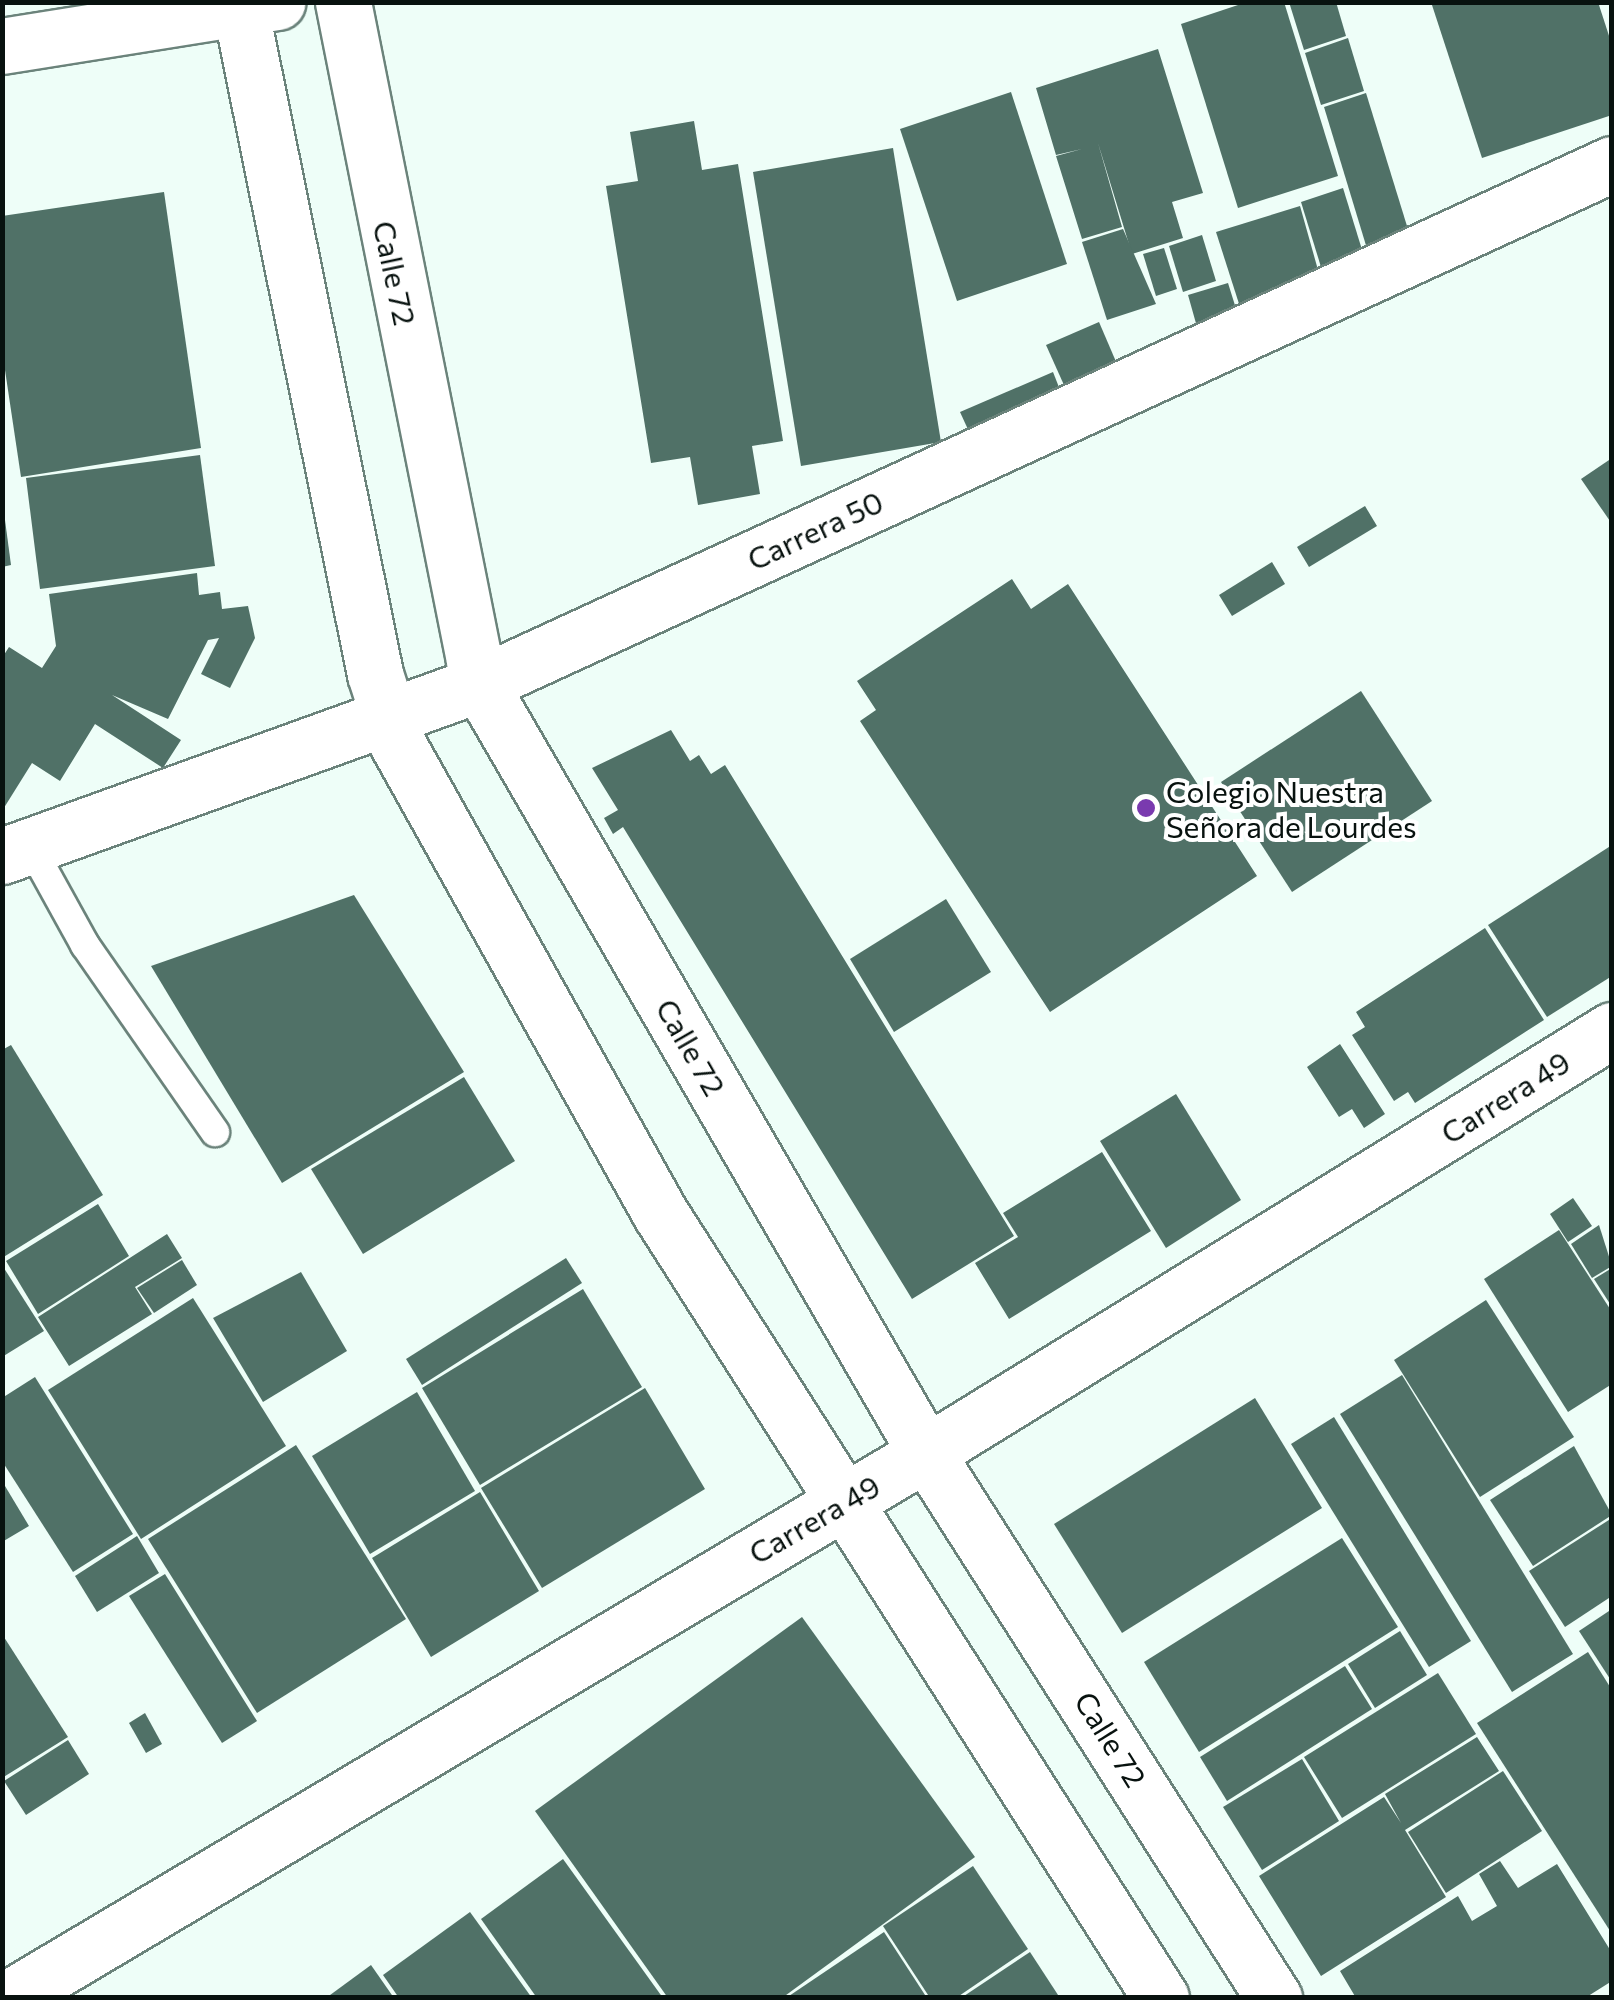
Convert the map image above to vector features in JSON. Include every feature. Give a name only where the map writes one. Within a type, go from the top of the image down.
[{"type":"main road","name":"Calle 72","points":[[343,2],[482,683],[926,1453],[1274,1998]]},
{"type":"main road","points":[[2,46],[252,5],[388,721],[660,1212],[1161,1998]]},
{"type":"main road","name":"Carrera 50","points":[[17,852],[388,721],[482,683],[1612,164]]},
{"type":"main road","name":"Carrera 49","points":[[9,1998],[926,1453],[1612,1030]]},
{"type":"lane","points":[[17,852],[214,1132]]},
{"type":"building","points":[[1247,2],[1284,2],[1338,176],[1238,208],[1181,24]]},
{"type":"building","points":[[1289,2],[1336,2],[1346,36],[1304,50]]},
{"type":"building","points":[[1431,2],[1598,2],[1612,45],[1612,115],[1482,158]]},
{"type":"building","points":[[1348,38],[1364,91],[1321,105],[1305,53]]},
{"type":"building","points":[[1158,49],[1203,193],[1172,202],[1183,238],[1132,254],[1098,143],[1122,227],[1082,239],[1056,156],[1082,149],[1056,155],[1036,88]]},
{"type":"building","points":[[1011,92],[1067,264],[957,301],[900,129]]},
{"type":"building","points":[[1366,93],[1411,239],[1368,252],[1324,107]]},
{"type":"building","points":[[694,121],[702,170],[738,164],[783,441],[752,446],[760,494],[698,505],[690,457],[651,463],[606,186],[638,181],[630,132]]},
{"type":"building","points":[[893,148],[941,442],[801,466],[753,172]]},
{"type":"building","points":[[1343,188],[1363,253],[1321,267],[1301,202]]},
{"type":"building","points":[[164,192],[201,448],[21,477],[2,350],[2,216]]},
{"type":"building","points":[[1300,206],[1318,270],[1241,310],[1216,232]]},
{"type":"building","points":[[1123,229],[1156,304],[1107,320],[1082,242]]},
{"type":"building","points":[[1202,235],[1216,281],[1183,292],[1169,246]]},
{"type":"building","points":[[1164,248],[1177,289],[1156,296],[1143,254]]},
{"type":"building","points":[[1228,283],[1238,315],[1197,327],[1188,295]]},
{"type":"building","points":[[1099,322],[1120,371],[1068,394],[1046,345]]},
{"type":"building","points":[[1053,372],[1062,395],[971,436],[960,412]]},
{"type":"building","points":[[200,455],[215,566],[40,589],[26,478]]},
{"type":"building","points":[[1612,458],[1612,524],[1581,479]]},
{"type":"building","points":[[1365,506],[1377,526],[1309,567],[1297,547]]},
{"type":"building","points":[[5,520],[11,565],[2,567],[2,521]]},
{"type":"building","points":[[1272,562],[1285,584],[1232,616],[1219,595]]},
{"type":"building","points":[[197,573],[199,595],[220,592],[222,609],[248,606],[255,638],[230,688],[201,674],[219,638],[208,640],[168,719],[112,695],[181,740],[163,768],[95,724],[60,781],[32,763],[2,811],[2,658],[9,647],[42,668],[56,646],[49,594]]},
{"type":"building","points":[[1012,579],[1031,609],[1068,584],[1257,876],[1050,1012],[860,721],[876,710],[857,681]]},
{"type":"building","points":[[1361,691],[1432,801],[1292,892],[1221,782]]},
{"type":"building","points":[[671,730],[690,761],[699,755],[711,774],[725,765],[1014,1236],[912,1299],[623,827],[613,834],[604,818],[618,810],[592,768]]},
{"type":"building","points":[[1612,845],[1612,976],[1547,1017],[1488,925]]},
{"type":"building","points":[[354,895],[464,1072],[282,1183],[151,966]]},
{"type":"building","points":[[946,899],[991,972],[894,1032],[850,959]]},
{"type":"building","points":[[1485,928],[1544,1020],[1415,1103],[1408,1092],[1394,1101],[1352,1035],[1365,1027],[1356,1012]]},
{"type":"building","points":[[1340,1044],[1385,1114],[1364,1128],[1352,1109],[1339,1117],[1307,1067]]},
{"type":"building","points":[[11,1045],[103,1195],[2,1258],[2,1050]]},
{"type":"building","points":[[464,1077],[515,1161],[363,1254],[311,1169]]},
{"type":"building","points":[[1176,1094],[1241,1200],[1166,1248],[1100,1141]]},
{"type":"building","points":[[1102,1152],[1151,1231],[1009,1319],[975,1263],[1018,1237],[1003,1213]]},
{"type":"building","points":[[1573,1198],[1592,1226],[1568,1242],[1550,1214]]},
{"type":"building","points":[[98,1204],[129,1256],[38,1314],[6,1261]]},
{"type":"building","points":[[1599,1225],[1612,1266],[1592,1278],[1571,1244]]},
{"type":"building","points":[[1559,1230],[1612,1312],[1612,1384],[1568,1412],[1484,1279]]},
{"type":"building","points":[[167,1234],[182,1258],[135,1287],[152,1314],[69,1366],[38,1317]]},
{"type":"building","points":[[566,1258],[582,1283],[422,1385],[406,1359]]},
{"type":"building","points":[[182,1260],[197,1285],[154,1313],[137,1288]]},
{"type":"building","points":[[2,1265],[44,1331],[2,1357]]},
{"type":"building","points":[[1612,1268],[1612,1307],[1594,1279]]},
{"type":"building","points":[[301,1272],[347,1351],[263,1402],[213,1318]]},
{"type":"building","points":[[583,1289],[642,1387],[480,1485],[422,1388]]},
{"type":"building","points":[[193,1298],[286,1446],[141,1539],[48,1390]]},
{"type":"building","points":[[1486,1300],[1574,1437],[1480,1497],[1394,1360]]},
{"type":"building","points":[[1402,1375],[1573,1654],[1512,1692],[1340,1414]]},
{"type":"building","points":[[35,1377],[133,1534],[73,1572],[2,1461],[2,1398]]},
{"type":"building","points":[[645,1388],[705,1489],[542,1588],[481,1488]]},
{"type":"building","points":[[417,1392],[475,1491],[370,1554],[312,1456]]},
{"type":"building","points":[[1255,1398],[1322,1508],[1122,1633],[1054,1524]]},
{"type":"building","points":[[1334,1417],[1471,1641],[1429,1667],[1291,1444]]},
{"type":"building","points":[[296,1445],[406,1619],[257,1713],[148,1539]]},
{"type":"building","points":[[1574,1446],[1612,1515],[1533,1566],[1490,1500]]},
{"type":"building","points":[[2,1481],[29,1526],[2,1542]]},
{"type":"building","points":[[480,1492],[539,1591],[431,1657],[372,1558]]},
{"type":"building","points":[[1612,1518],[1612,1596],[1565,1627],[1529,1571]]},
{"type":"building","points":[[137,1536],[159,1573],[97,1612],[75,1576]]},
{"type":"building","points":[[1342,1538],[1398,1627],[1199,1752],[1144,1662]]},
{"type":"building","points":[[165,1574],[257,1721],[222,1743],[129,1596]]},
{"type":"building","points":[[1612,1609],[1612,1682],[1579,1631]]},
{"type":"building","points":[[802,1617],[975,1857],[782,1998],[668,1998],[535,1811]]},
{"type":"building","points":[[1400,1631],[1427,1675],[1375,1708],[1348,1664]]},
{"type":"building","points":[[2,1634],[68,1737],[2,1778]]},
{"type":"building","points":[[1588,1652],[1612,1690],[1612,1934],[1477,1723]]},
{"type":"building","points":[[1345,1666],[1372,1709],[1227,1801],[1200,1757]]},
{"type":"building","points":[[1438,1673],[1476,1734],[1342,1818],[1304,1757]]},
{"type":"building","points":[[145,1713],[162,1744],[146,1753],[129,1723]]},
{"type":"building","points":[[1477,1737],[1499,1771],[1405,1830],[1446,1897],[1321,1976],[1259,1876],[1384,1797],[1401,1823],[1385,1794]]},
{"type":"building","points":[[68,1740],[89,1774],[26,1815],[4,1781]]},
{"type":"building","points":[[1302,1759],[1339,1821],[1262,1870],[1223,1807]]},
{"type":"building","points":[[1503,1771],[1542,1831],[1446,1893],[1408,1832]]},
{"type":"building","points":[[563,1859],[663,1998],[537,1998],[481,1919]]},
{"type":"building","points":[[1500,1861],[1518,1888],[1557,1864],[1612,1953],[1612,1981],[1585,1998],[1356,1998],[1340,1971],[1458,1896],[1472,1921],[1497,1906],[1479,1874]]},
{"type":"building","points":[[973,1866],[1028,1949],[956,1998],[930,1998],[883,1926]]},
{"type":"building","points":[[470,1912],[532,1998],[399,1998],[383,1975]]},
{"type":"building","points":[[884,1932],[927,1998],[786,1998]]},
{"type":"building","points":[[1030,1952],[1060,1998],[961,1998]]},
{"type":"building","points":[[371,1965],[394,1998],[326,1998]]},
{"type":"place","name":"Colegio Nuestra Señora de Lourdes","points":[[1146,808]]}]
